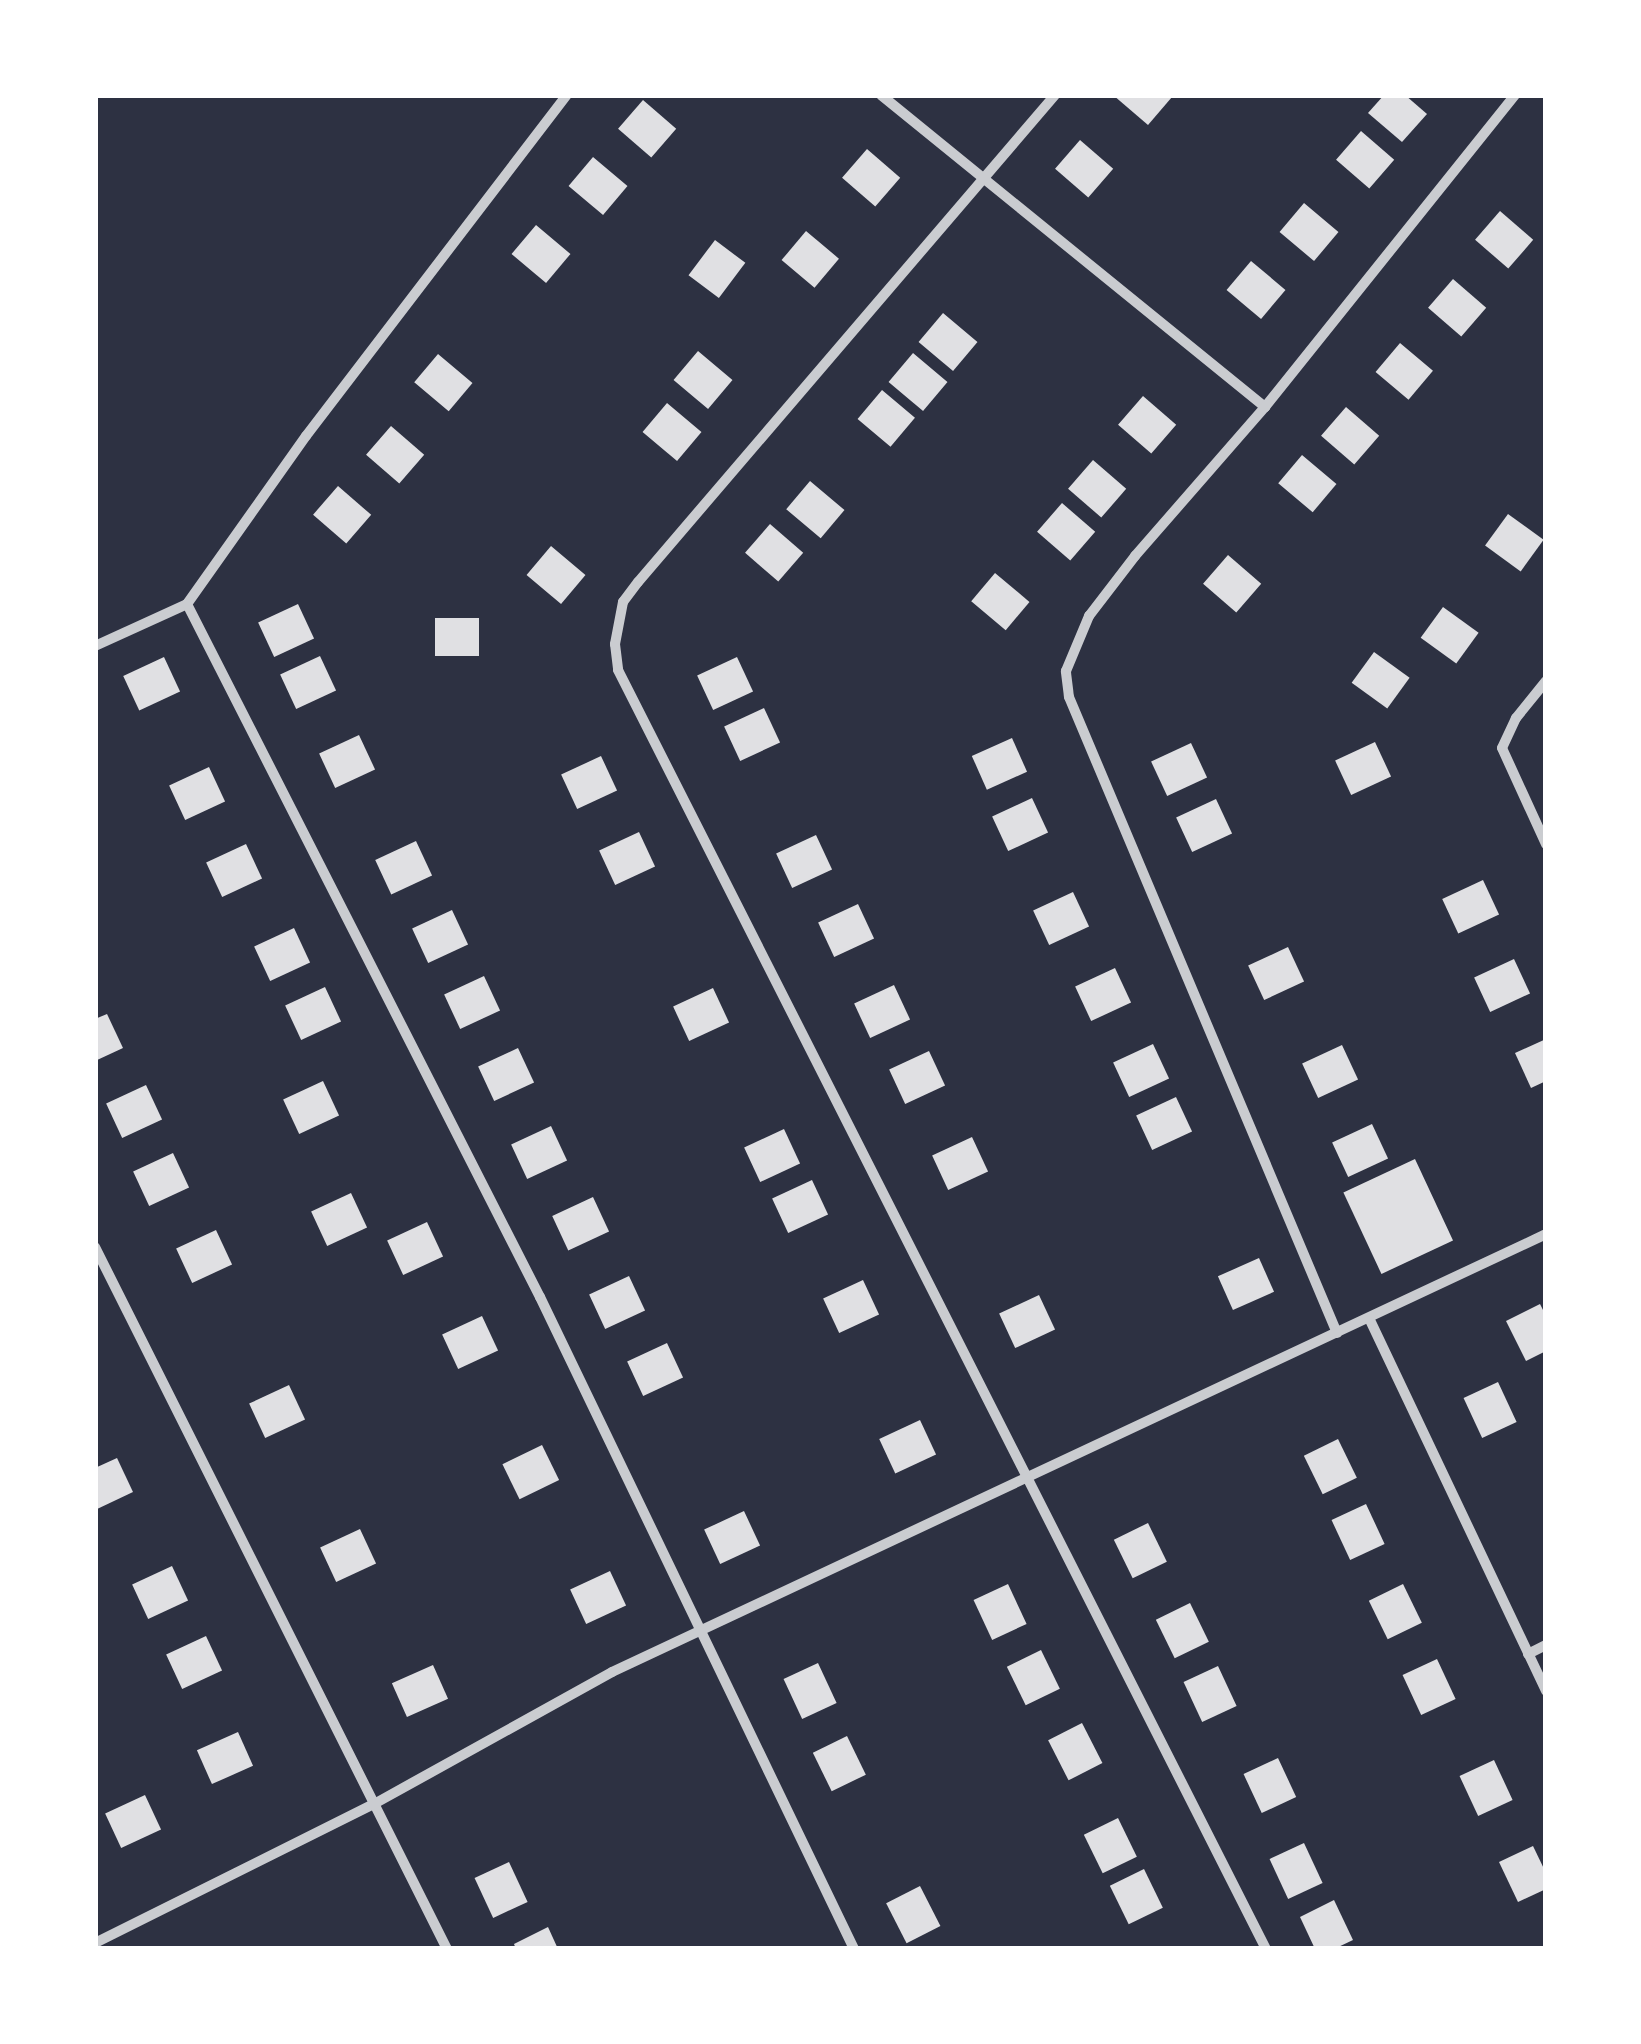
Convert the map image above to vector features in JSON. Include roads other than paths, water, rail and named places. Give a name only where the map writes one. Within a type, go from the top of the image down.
[{"type":"street","points":[[95,646],[187,604],[306,436],[567,95]]},
{"type":"street","points":[[881,95],[1265,407]]},
{"type":"street","points":[[1055,95],[638,582],[623,602],[615,644],[618,670],[1024,1478],[1266,1949]]},
{"type":"street","points":[[1337,1333],[1068,697],[1066,671],[1089,616],[1135,556],[1265,407],[1515,95]]},
{"type":"street","points":[[187,604],[540,1297],[854,1949]]},
{"type":"street","points":[[1546,680],[1516,718],[1502,748],[1546,844]]},
{"type":"street","points":[[95,1944],[374,1804],[612,1672],[1546,1234]]},
{"type":"street","points":[[95,1247],[447,1949]]},
{"type":"street","points":[[1369,1318],[1546,1691]]},
{"type":"street","points":[[1528,1654],[1546,1645]]}]
